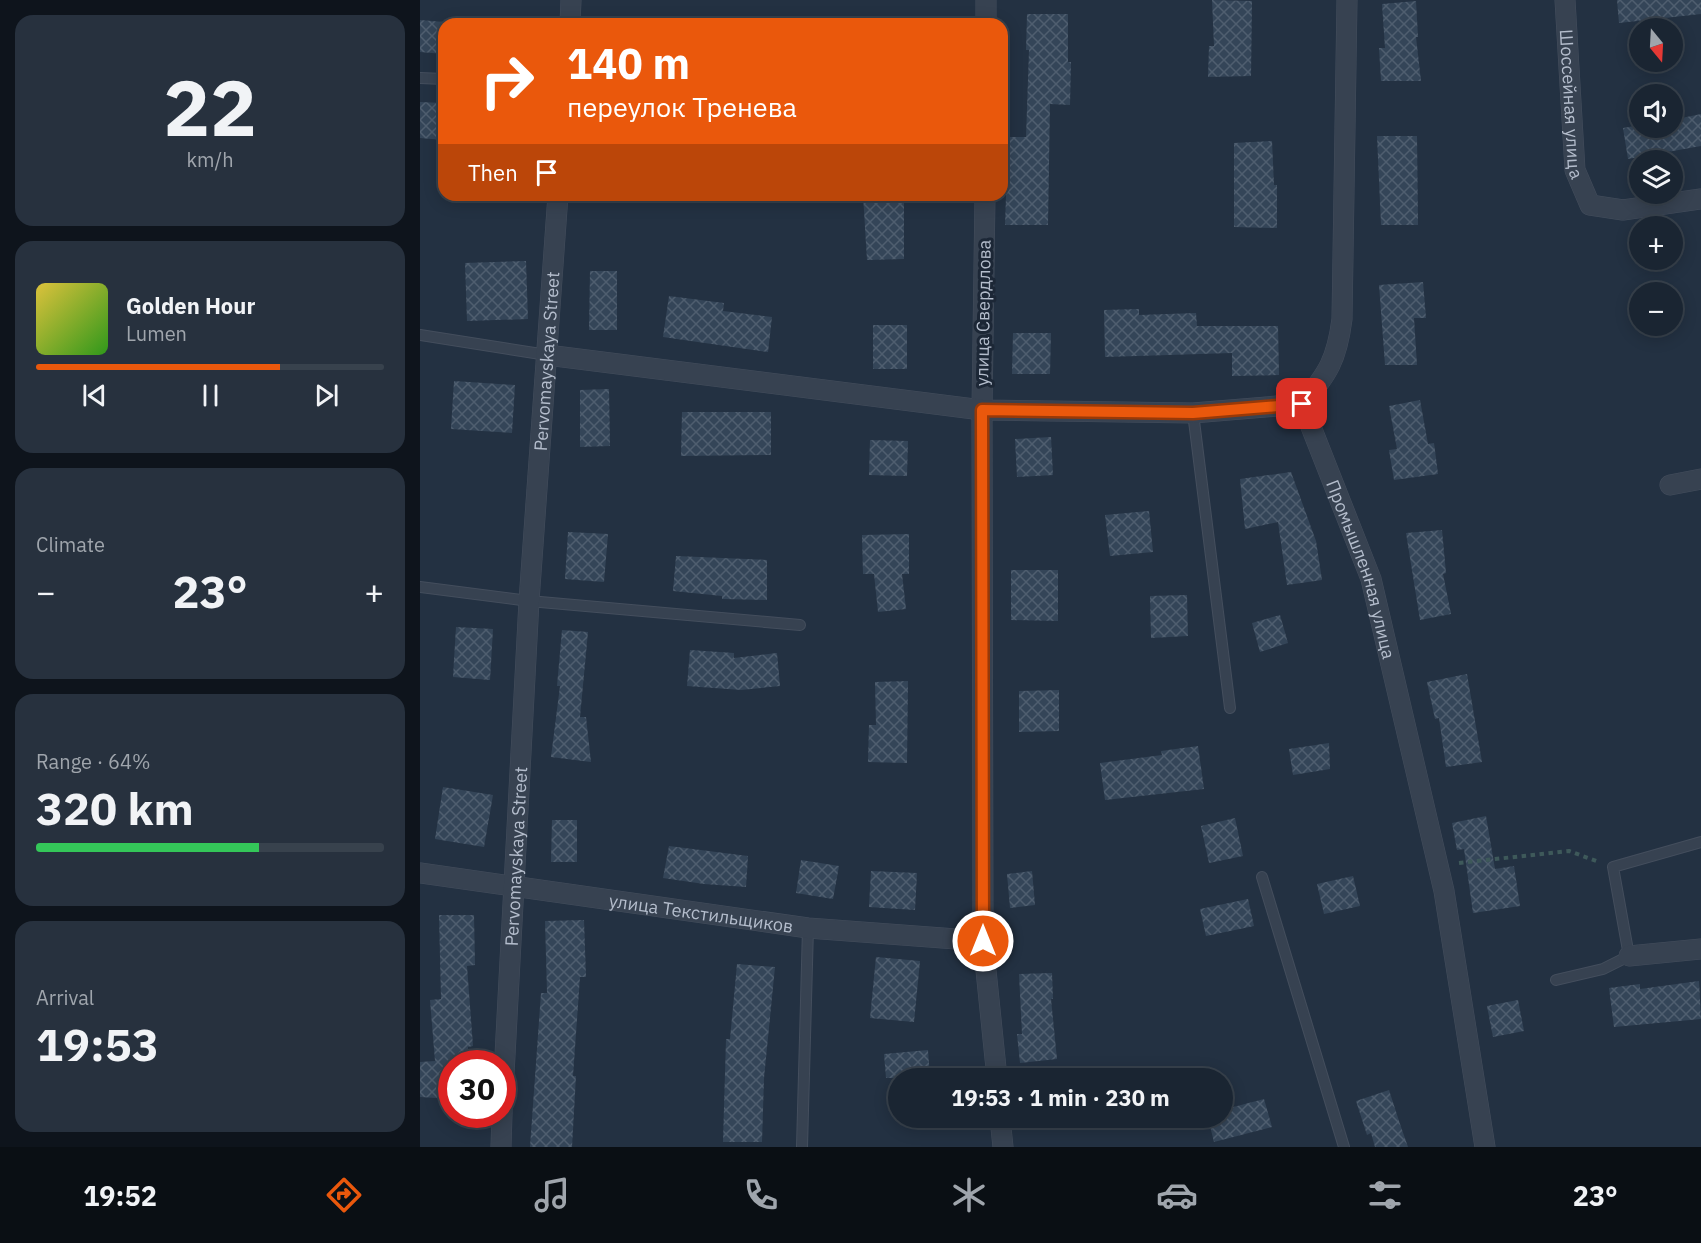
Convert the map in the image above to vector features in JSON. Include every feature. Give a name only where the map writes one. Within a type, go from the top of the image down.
[{"type":"street","points":[[570,18],[571,0]]},
{"type":"street","points":[[986,0],[986,18]]},
{"type":"street","points":[[547,355],[982,410],[1193,413],[1302,404],[1326,376],[1338,350],[1341,319],[1347,0]]},
{"type":"street","name":"Шоссейная улица","points":[[1565,0],[1575,170],[1590,205],[1623,210],[1701,199]]},
{"type":"street","name":"Pervomayskaya Street","points":[[505,1050],[529,601],[558,201]]},
{"type":"street","name":"улица Свердлова","points":[[986,201],[982,410],[983,941],[996,1068]]},
{"type":"street","name":"Промышленная улица","points":[[1302,404],[1371,579],[1438,866],[1485,1147]]},
{"type":"street","points":[[1671,485],[1701,479]]},
{"type":"street","name":"улица Текстильщиков","points":[[420,873],[808,928],[983,941]]},
{"type":"street","points":[[1629,956],[1701,948]]},
{"type":"street","name":"Pervomayskaya Street","points":[[501,1147],[502,1128]]},
{"type":"street","points":[[1001,1128],[1003,1147]]},
{"type":"lane","points":[[420,78],[438,79]]},
{"type":"lane","points":[[420,335],[547,355]]},
{"type":"lane","points":[[1193,413],[1230,708]]},
{"type":"lane","points":[[420,587],[529,601],[800,625]]},
{"type":"lane","points":[[1556,980],[1604,969],[1629,956],[1613,867],[1701,842]]},
{"type":"lane","points":[[1262,877],[1344,1147]]},
{"type":"lane","points":[[802,1147],[808,928]]},
{"type":"path","points":[[1438,866],[1569,850],[1613,867]]},
{"type":"building","points":[[1212,0],[1252,1],[1251,76],[1208,77],[1209,46],[1214,46]]},
{"type":"building","points":[[1617,0],[1701,0],[1701,14],[1665,18],[1629,18],[1629,22],[1619,23]]},
{"type":"building","points":[[1416,1],[1418,37],[1416,37],[1421,81],[1381,81],[1379,48],[1385,48],[1382,4]]},
{"type":"building","points":[[1027,14],[1068,14],[1068,62],[1071,62],[1070,105],[1050,104],[1048,225],[1005,225],[1006,201],[1008,201],[1008,137],[1026,137],[1029,50],[1026,50]]},
{"type":"building","points":[[420,20],[438,22],[438,54],[420,52]]},
{"type":"building","points":[[420,102],[438,103],[438,140],[420,138]]},
{"type":"building","points":[[1701,114],[1701,146],[1679,150],[1629,150],[1628,159],[1623,128],[1629,127],[1629,138],[1683,138],[1683,118]]},
{"type":"building","points":[[1377,136],[1417,136],[1418,225],[1381,225]]},
{"type":"building","points":[[1272,141],[1274,185],[1277,185],[1277,228],[1234,227],[1234,143]]},
{"type":"building","points":[[863,201],[904,201],[904,259],[867,260]]},
{"type":"building","points":[[526,261],[528,319],[467,321],[465,263]]},
{"type":"building","points":[[590,271],[617,271],[617,330],[589,330]]},
{"type":"building","points":[[1423,282],[1426,318],[1414,318],[1417,365],[1385,365],[1379,285]]},
{"type":"building","points":[[669,296],[724,303],[723,311],[772,317],[768,352],[663,337]]},
{"type":"building","points":[[1139,309],[1139,315],[1196,313],[1197,326],[1278,326],[1279,375],[1232,376],[1232,353],[1105,357],[1104,310]]},
{"type":"building","points":[[873,325],[907,325],[907,369],[873,369]]},
{"type":"building","points":[[1013,333],[1051,333],[1050,374],[1012,374]]},
{"type":"building","points":[[454,381],[515,385],[512,433],[451,429]]},
{"type":"building","points":[[609,389],[610,446],[580,447],[580,390]]},
{"type":"building","points":[[1420,400],[1428,444],[1434,443],[1438,474],[1394,480],[1389,450],[1397,449],[1389,406]]},
{"type":"building","points":[[682,412],[771,412],[771,455],[681,456]]},
{"type":"building","points":[[1051,437],[1053,475],[1017,477],[1015,439]]},
{"type":"building","points":[[870,440],[908,441],[907,476],[869,475]]},
{"type":"building","points":[[1291,472],[1316,541],[1322,580],[1287,585],[1278,522],[1245,529],[1240,479]]},
{"type":"building","points":[[1149,511],[1153,552],[1110,556],[1105,515]]},
{"type":"building","points":[[1442,530],[1446,573],[1443,574],[1451,614],[1420,620],[1406,533]]},
{"type":"building","points":[[568,532],[608,534],[604,582],[565,579]]},
{"type":"building","points":[[909,534],[909,574],[902,574],[906,609],[878,612],[874,574],[863,574],[862,535]]},
{"type":"building","points":[[676,556],[767,560],[767,600],[722,599],[722,596],[673,591]]},
{"type":"building","points":[[1011,570],[1058,570],[1058,621],[1011,620]]},
{"type":"building","points":[[1187,595],[1188,636],[1151,638],[1150,596]]},
{"type":"building","points":[[1280,615],[1288,643],[1260,652],[1252,623]]},
{"type":"building","points":[[456,627],[493,629],[490,680],[453,677]]},
{"type":"building","points":[[562,630],[588,632],[580,717],[586,717],[591,762],[551,757],[560,686],[557,686]]},
{"type":"building","points":[[690,650],[734,653],[734,658],[777,653],[780,686],[741,690],[687,686]]},
{"type":"building","points":[[1467,674],[1482,762],[1446,767],[1439,718],[1435,719],[1427,682]]},
{"type":"building","points":[[908,681],[907,763],[868,762],[869,725],[876,725],[875,682]]},
{"type":"building","points":[[1059,690],[1059,731],[1019,732],[1019,691]]},
{"type":"building","points":[[1329,743],[1330,769],[1293,775],[1289,749]]},
{"type":"building","points":[[1198,746],[1204,789],[1105,800],[1100,763],[1162,755],[1161,751]]},
{"type":"building","points":[[443,787],[493,795],[484,847],[435,839]]},
{"type":"building","points":[[1486,816],[1495,869],[1514,866],[1520,906],[1473,913],[1464,849],[1457,850],[1452,823]]},
{"type":"building","points":[[1235,818],[1243,856],[1209,863],[1201,826]]},
{"type":"building","points":[[552,820],[577,820],[577,862],[551,862]]},
{"type":"building","points":[[669,846],[748,856],[746,887],[663,878]]},
{"type":"building","points":[[801,860],[839,866],[833,899],[796,893]]},
{"type":"building","points":[[871,871],[917,873],[915,910],[869,907]]},
{"type":"building","points":[[1032,871],[1035,905],[1010,908],[1007,874]]},
{"type":"building","points":[[1353,876],[1360,906],[1324,914],[1317,884]]},
{"type":"building","points":[[1248,899],[1254,926],[1206,936],[1200,909]]},
{"type":"building","points":[[439,915],[474,915],[475,965],[467,966],[473,1046],[468,1047],[468,1050],[438,1050],[438,1098],[420,1097],[420,1062],[435,1061],[430,1000],[441,999]]},
{"type":"building","points":[[584,920],[586,977],[580,977],[573,1076],[576,1076],[572,1147],[530,1147],[541,993],[547,993],[545,921]]},
{"type":"building","points":[[876,957],[920,961],[914,1022],[870,1018]]},
{"type":"building","points":[[737,964],[775,967],[764,1078],[762,1142],[723,1142],[726,1039],[730,1039]]},
{"type":"building","points":[[1052,973],[1053,999],[1051,999],[1057,1059],[1020,1063],[1017,1034],[1022,1034],[1019,974]]},
{"type":"building","points":[[1699,981],[1701,1019],[1614,1027],[1609,988],[1640,984],[1640,989]]},
{"type":"building","points":[[1518,1000],[1524,1031],[1493,1037],[1487,1006]]},
{"type":"building","points":[[928,1050],[929,1068],[888,1068],[888,1078],[886,1078],[884,1054]]},
{"type":"building","points":[[1389,1090],[1408,1147],[1375,1147],[1371,1133],[1367,1135],[1356,1101]]},
{"type":"building","points":[[1264,1099],[1272,1127],[1214,1142],[1210,1128],[1233,1128],[1233,1107]]},
{"type":"route","points":[[983,941],[982,410],[1193,413],[1302,404]]}]
